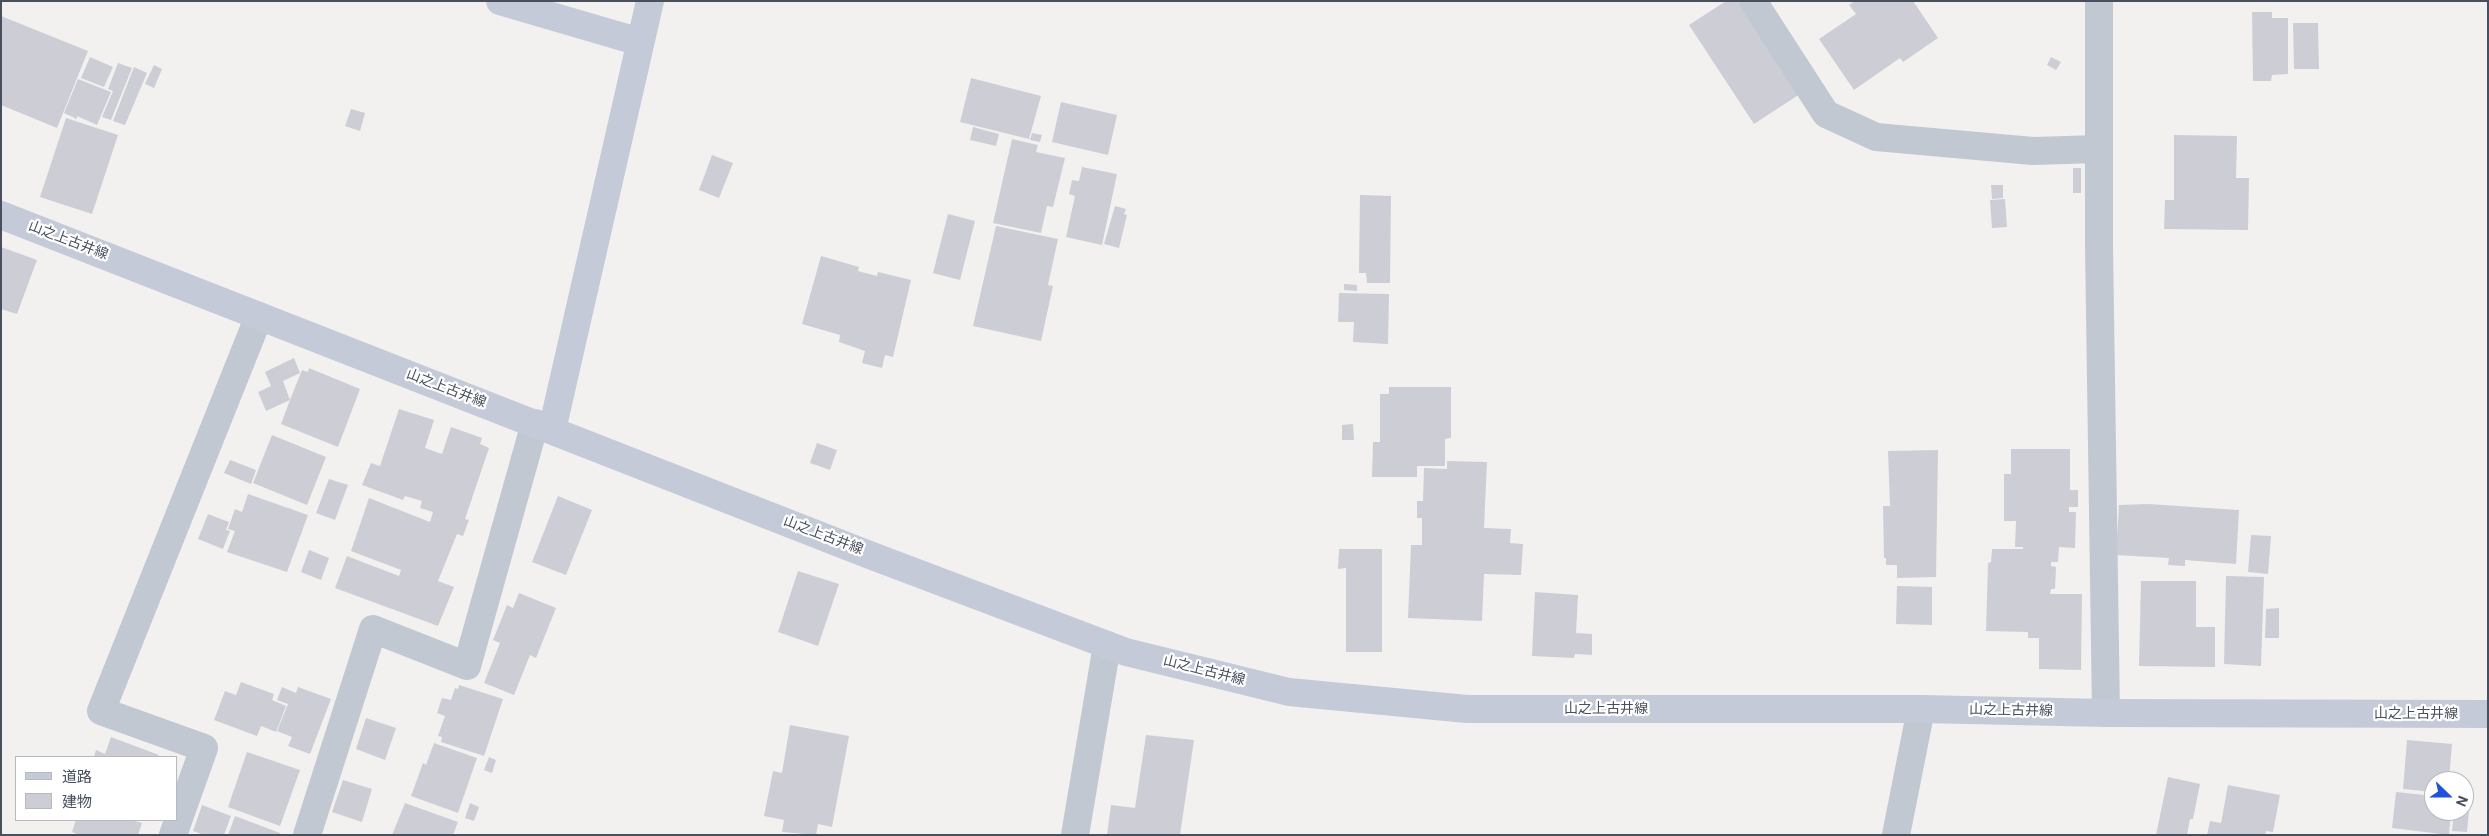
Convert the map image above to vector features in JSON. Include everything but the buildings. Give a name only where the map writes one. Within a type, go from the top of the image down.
[{"type":"main road","points":[[500,1],[640,42]]},
{"type":"main road","points":[[543,426],[650,1]]},
{"type":"main road","name":"山之上古井線","points":[[1,215],[1107,645],[1126,652],[1289,692],[1467,709],[2488,714]]},
{"type":"street","points":[[1753,1],[1826,114],[1876,137],[2033,151],[2099,150]]},
{"type":"street","points":[[2100,1],[2099,150],[2106,713]]},
{"type":"street","points":[[173,835],[204,748],[101,711],[259,316]]},
{"type":"street","points":[[307,835],[373,629],[467,666],[543,426]]},
{"type":"street","points":[[1075,835],[1107,645]]},
{"type":"street","points":[[1896,835],[1914,753],[1921,710]]}]
